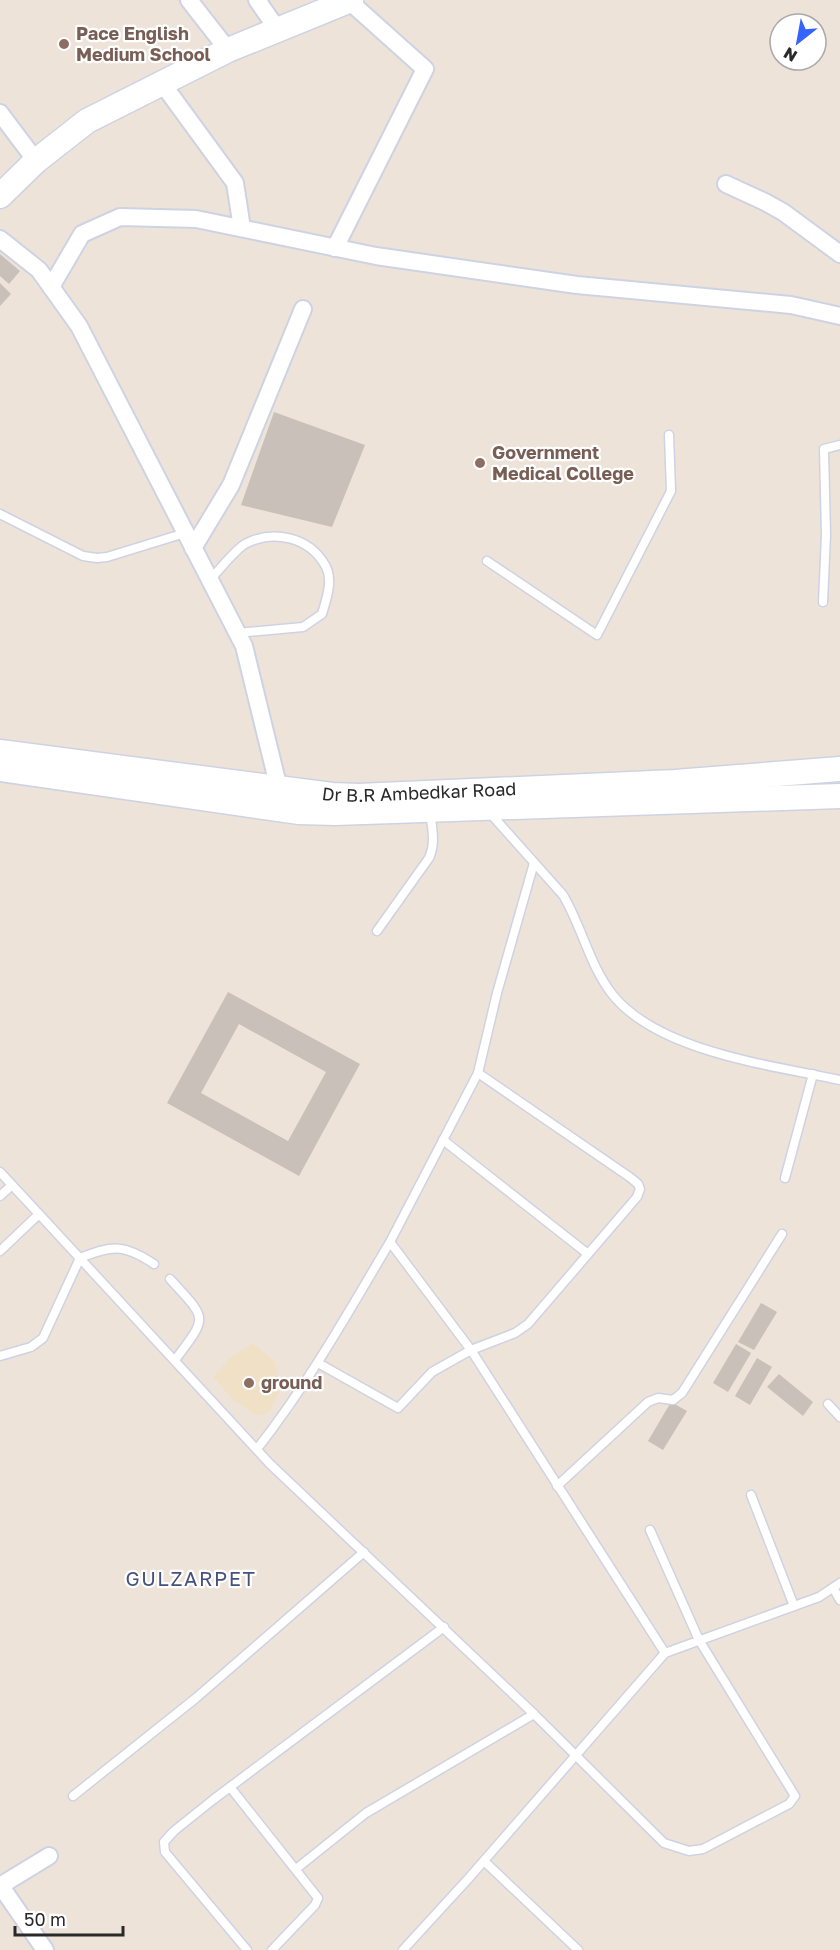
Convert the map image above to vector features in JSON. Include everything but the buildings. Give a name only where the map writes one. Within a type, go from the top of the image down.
[{"type":"street","points":[[189,0],[228,50]]},
{"type":"street","points":[[257,0],[278,30]]},
{"type":"street","points":[[0,196],[36,161],[87,121],[228,50],[350,1],[425,69],[335,248]]},
{"type":"street","points":[[162,83],[235,183],[242,228]]},
{"type":"street","points":[[0,113],[36,161]]},
{"type":"street","points":[[726,184],[783,212],[840,255]]},
{"type":"street","points":[[51,287],[82,234],[120,217],[196,219],[376,256],[578,285],[791,305],[840,316]]},
{"type":"street","points":[[0,239],[39,270],[79,326],[244,646],[282,799]]},
{"type":"street","points":[[193,548],[231,485],[303,309]]},
{"type":"street","name":"Dr B.R Ambedkar Road","points":[[0,752],[29,764],[282,799],[335,813],[430,810],[482,799]]},
{"type":"street","name":"Dr B.R Ambedkar Road","points":[[0,769],[29,764]]},
{"type":"street","name":"Dr B.R Ambedkar Road","points":[[282,799],[319,795],[482,799],[675,782],[838,779]]},
{"type":"street","points":[[45,1950],[0,1886],[50,1856]]},
{"type":"lane","points":[[487,561],[597,635],[671,491],[669,435]]},
{"type":"lane","points":[[823,602],[826,535],[824,449],[840,446]]},
{"type":"lane","points":[[0,514],[83,556],[97,558],[185,533]]},
{"type":"lane","points":[[210,580],[243,545],[266,536],[291,538],[308,545],[326,566],[329,590],[322,614],[303,627],[237,633]]},
{"type":"lane","points":[[482,799],[563,896],[570,907],[592,961],[613,994],[628,1011],[646,1024],[683,1042],[729,1056],[840,1080]]},
{"type":"lane","points":[[376,931],[433,850],[430,810]]},
{"type":"lane","points":[[257,1449],[285,1413],[318,1363],[390,1242],[477,1073],[534,863]]},
{"type":"lane","points":[[318,1363],[398,1408],[432,1372],[471,1350],[515,1333],[528,1324],[637,1197],[640,1189],[638,1184],[477,1073]]},
{"type":"lane","points":[[785,1178],[813,1074]]},
{"type":"lane","points":[[443,1140],[588,1254]]},
{"type":"lane","points":[[0,1172],[257,1449],[534,1714],[664,1843],[690,1851],[704,1849],[794,1801],[795,1796],[793,1789],[699,1640],[650,1530]]},
{"type":"lane","points":[[0,1196],[12,1185]]},
{"type":"lane","points":[[0,1251],[39,1214]]},
{"type":"lane","points":[[557,1486],[648,1402],[658,1398],[673,1400],[682,1393],[782,1234]]},
{"type":"lane","points":[[390,1242],[471,1350],[664,1653]]},
{"type":"lane","points":[[0,1356],[31,1347],[43,1338],[80,1258],[102,1249],[126,1248],[154,1264]]},
{"type":"lane","points":[[170,1279],[197,1309],[200,1317],[197,1331],[175,1360]]},
{"type":"lane","points":[[828,1404],[840,1417]]},
{"type":"lane","points":[[751,1495],[794,1606]]},
{"type":"lane","points":[[73,1796],[196,1698],[364,1552]]},
{"type":"lane","points":[[403,1950],[484,1861],[664,1653],[819,1597],[837,1586],[840,1600]]},
{"type":"lane","points":[[247,1950],[165,1852],[164,1842],[174,1831],[230,1787],[444,1627]]},
{"type":"lane","points":[[296,1869],[366,1813],[534,1714]]},
{"type":"lane","points":[[230,1787],[315,1893],[317,1902],[272,1950]]},
{"type":"lane","points":[[484,1861],[578,1950]]},
{"type":"shaded area","name":"ground","points":[[253,1343],[275,1362],[281,1389],[270,1411],[258,1416],[233,1400],[213,1377],[230,1358]]},
{"type":"place","name":"Pace English Medium School","points":[[64,44]]},
{"type":"place","name":"Government Medical College","points":[[480,463]]},
{"type":"place","name":"ground","points":[[249,1383]]},
{"type":"district","name":"GULZARPET","points":[[191,1579]]}]
